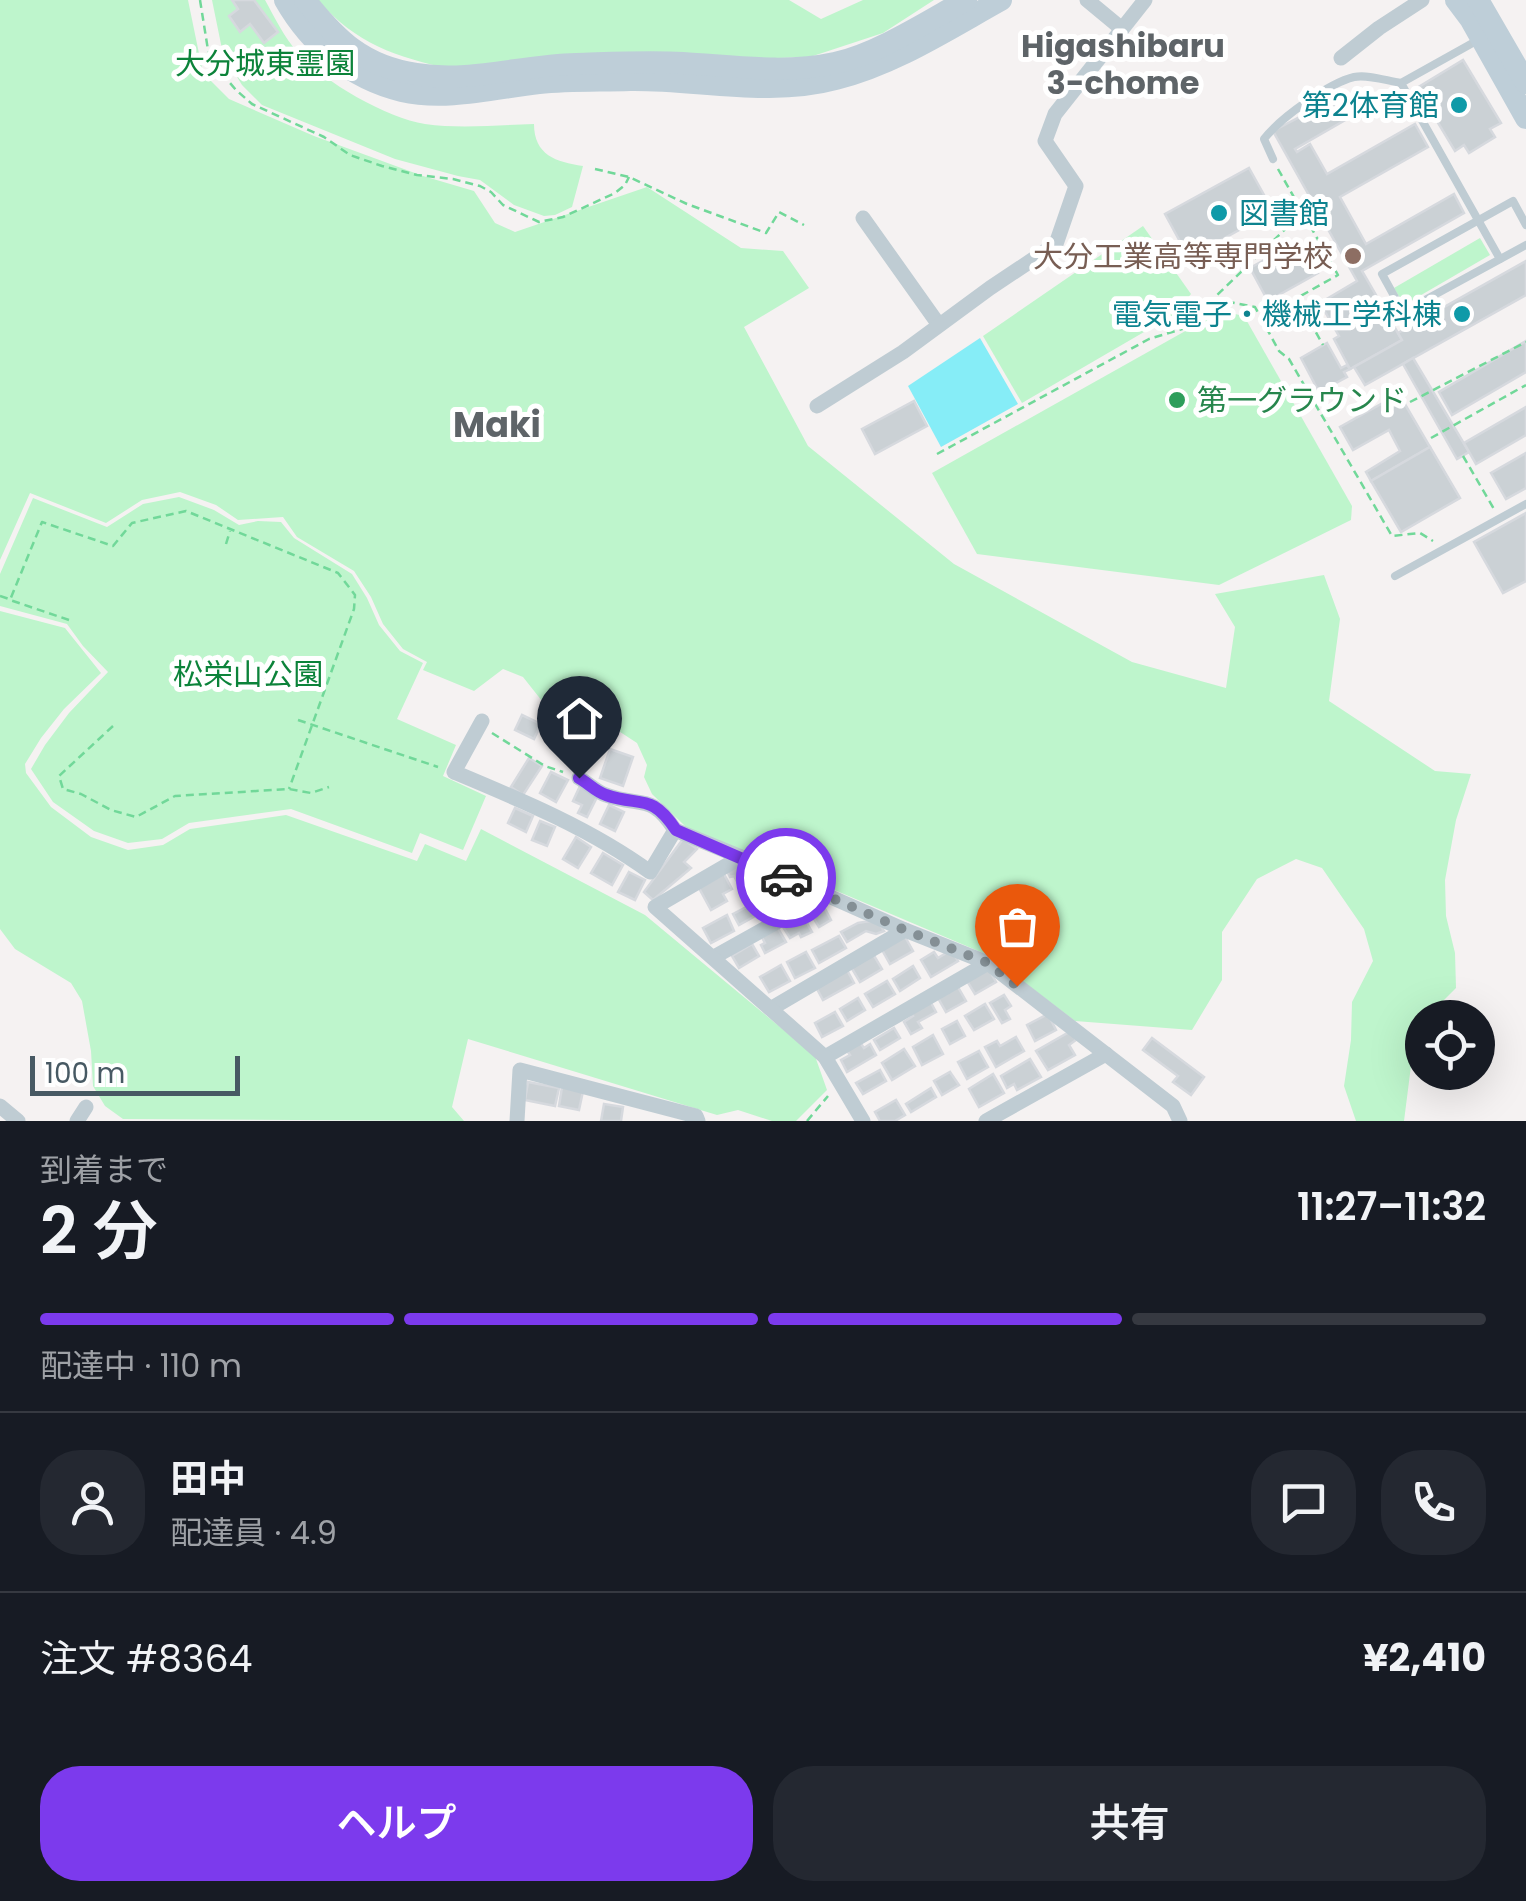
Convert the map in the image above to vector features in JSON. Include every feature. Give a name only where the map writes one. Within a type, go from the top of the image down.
[{"type":"street","points":[[285,0],[312,39],[338,62],[403,91],[454,94],[543,83],[638,80],[782,86],[833,80],[887,63],[1000,0]]},
{"type":"street","points":[[305,0],[357,54],[416,74],[456,77],[570,64],[676,63],[792,70],[839,62],[869,50],[966,0]]},
{"type":"street","points":[[1087,0],[1122,29]]},
{"type":"street","points":[[818,406],[903,352],[1056,244],[1076,186],[1046,142],[1055,114],[1145,0]]},
{"type":"street","points":[[1341,58],[1422,0]]},
{"type":"street","points":[[1456,0],[1487,16],[1526,83]]},
{"type":"street","points":[[1487,16],[1526,118]]},
{"type":"street","points":[[863,218],[939,324]]},
{"type":"street","points":[[481,723],[454,772],[617,847],[650,872],[676,830]]},
{"type":"street","points":[[579,778],[609,796],[640,800],[657,808],[676,830],[988,963],[1173,1106],[1180,1121]]},
{"type":"street","points":[[741,858],[655,907],[825,1057],[862,1121]]},
{"type":"street","points":[[714,957],[825,895]]},
{"type":"street","points":[[772,1008],[905,930]]},
{"type":"street","points":[[825,1057],[988,963]]},
{"type":"street","points":[[986,1121],[1017,1114],[1106,1054]]},
{"type":"street","points":[[517,1121],[520,1070],[696,1116],[698,1121]]},
{"type":"street","points":[[0,1106],[18,1121]]},
{"type":"lane","points":[[1273,159],[1264,139],[1274,126],[1333,84],[1358,76],[1401,83],[1487,16]]},
{"type":"lane","points":[[1401,83],[1500,259]]},
{"type":"lane","points":[[1526,226],[1522,208],[1513,202],[1382,274],[1403,312],[1526,244]]},
{"type":"lane","points":[[1395,576],[1526,504]]},
{"type":"path","points":[[200,0],[208,50],[236,90],[252,104],[324,137],[350,155],[400,171],[480,186],[492,192],[503,206],[540,222],[564,216],[615,193],[629,177]]},
{"type":"path","points":[[1273,159],[1338,276],[1297,298],[1323,346]]},
{"type":"path","points":[[595,169],[629,177],[687,204],[766,233],[779,212],[804,225]]},
{"type":"path","points":[[937,454],[1149,339],[1182,329],[1302,213]]},
{"type":"path","points":[[1213,299],[1255,307],[1392,536],[1420,534],[1446,548]]},
{"type":"path","points":[[1410,402],[1526,342]]},
{"type":"path","points":[[1431,438],[1526,385]]},
{"type":"path","points":[[1463,456],[1499,520]]},
{"type":"path","points":[[10,600],[42,522],[113,546],[132,524],[186,511],[338,572],[355,594],[354,609],[289,789]]},
{"type":"path","points":[[226,544],[230,530]]},
{"type":"path","points":[[0,596],[68,620]]},
{"type":"path","points":[[298,720],[454,772]]},
{"type":"path","points":[[481,723],[544,766],[579,778]]},
{"type":"path","points":[[113,726],[59,776],[63,788],[136,817],[175,796],[289,789],[311,793],[329,787]]},
{"type":"path","points":[[807,1121],[828,1097],[843,1087]]},
{"type":"green space","points":[[0,0],[188,0],[203,73],[229,99],[314,136],[474,191],[495,223],[515,232],[647,187],[741,248],[783,251],[809,288],[744,327],[808,446],[954,564],[1132,662],[1226,688],[1235,627],[1215,594],[1324,575],[1340,619],[1329,701],[1435,771],[1471,774],[1456,820],[1445,880],[1456,988],[1444,1000],[1405,1000],[1408,1090],[1404,1121],[1356,1121],[1344,1086],[1352,1002],[1373,961],[1364,929],[1322,868],[1296,859],[1257,879],[1222,932],[1222,980],[1192,1030],[1075,1021],[990,956],[686,827],[652,794],[644,777],[647,765],[637,743],[614,728],[546,706],[523,677],[503,669],[474,691],[423,670],[427,662],[403,649],[383,624],[354,571],[297,537],[283,517],[238,520],[216,505],[180,492],[142,500],[106,523],[30,493],[0,560]]},
{"type":"green space","name":"大分城東霊園","points":[[212,0],[265,0],[288,40],[309,64],[340,87],[393,114],[438,125],[534,124],[542,150],[564,162],[583,166],[572,207],[544,216],[514,205],[480,180],[395,159],[262,105],[242,85],[223,54]]},
{"type":"green space","points":[[318,0],[789,0],[821,19],[863,0],[934,0],[883,33],[810,57],[451,69],[412,59],[362,38]]},
{"type":"green space","points":[[1143,226],[1191,294],[1175,314],[1022,403],[983,336]]},
{"type":"green space","points":[[1480,238],[1490,255],[1404,305],[1394,288]]},
{"type":"green space","name":"第一グラウンド","points":[[1221,311],[1244,316],[1352,506],[1351,520],[1219,585],[977,554],[932,473]]},
{"type":"green space","name":"松栄山公園","points":[[179,497],[214,510],[239,525],[281,522],[294,538],[352,574],[379,625],[400,651],[423,663],[397,719],[456,745],[443,776],[486,796],[463,850],[420,833],[412,853],[291,809],[189,823],[162,839],[128,843],[94,831],[53,802],[31,769],[69,713],[108,672],[67,624],[0,606],[0,574],[33,498],[107,527],[143,504]]},
{"type":"green space","points":[[0,611],[65,628],[101,673],[64,709],[25,764],[26,773],[51,807],[91,837],[128,850],[163,845],[190,829],[286,815],[417,861],[425,844],[466,861],[481,829],[645,915],[815,1056],[827,1090],[796,1121],[772,1121],[738,1110],[717,1115],[468,1039],[452,1107],[464,1121],[123,1119],[105,1106],[93,1086],[82,1001],[71,983],[15,949],[0,929]]},
{"type":"water","points":[[980,338],[1018,404],[941,447],[908,386]]},
{"type":"building","points":[[232,0],[254,0],[278,32],[264,43],[250,24],[240,32],[229,16],[238,9]]},
{"type":"building","name":"第2体育館","points":[[1463,60],[1501,123],[1490,129],[1495,137],[1469,153],[1464,145],[1455,151],[1417,88]]},
{"type":"building","points":[[1336,98],[1347,119],[1295,149],[1297,152],[1310,144],[1327,174],[1415,124],[1428,147],[1340,197],[1366,244],[1454,194],[1464,213],[1362,271],[1402,340],[1350,369],[1334,339],[1339,336],[1320,303],[1357,281],[1273,131]]},
{"type":"building","name":"図書館","points":[[1249,168],[1273,211],[1189,258],[1165,214]]},
{"type":"building","points":[[1306,249],[1318,273],[1268,301],[1250,268],[1268,258],[1273,268]]},
{"type":"building","name":"電気電子・機械工学科棟","points":[[1526,261],[1526,295],[1365,385],[1354,367],[1402,340],[1398,333]]},
{"type":"building","points":[[1526,341],[1526,372],[1452,415],[1439,392]]},
{"type":"building","points":[[1327,343],[1341,368],[1347,365],[1350,369],[1344,372],[1347,377],[1319,392],[1301,358]]},
{"type":"building","points":[[1413,358],[1469,452],[1457,459],[1403,364]]},
{"type":"building","points":[[1399,394],[1430,447],[1371,481],[1366,472],[1400,451],[1389,430],[1353,450],[1340,427]]},
{"type":"building","points":[[914,401],[927,426],[875,454],[862,429]]},
{"type":"building","points":[[1526,407],[1526,435],[1476,464],[1464,443]]},
{"type":"building","points":[[1430,447],[1460,498],[1401,532],[1371,481]]},
{"type":"building","points":[[1526,453],[1526,488],[1506,499],[1491,473]]},
{"type":"building","points":[[1526,513],[1526,581],[1503,593],[1474,542]]},
{"type":"building","points":[[522,715],[541,724],[534,739],[515,730]]},
{"type":"building","points":[[576,736],[594,747],[580,770],[562,759]]},
{"type":"building","points":[[610,749],[633,757],[623,786],[600,778]]},
{"type":"building","points":[[529,758],[542,766],[523,795],[511,787]]},
{"type":"building","points":[[551,772],[568,780],[556,802],[540,793]]},
{"type":"building","points":[[580,786],[598,795],[587,817],[578,813],[582,805],[573,801]]},
{"type":"building","points":[[609,805],[624,812],[615,831],[600,824]]},
{"type":"building","points":[[515,808],[533,816],[526,832],[508,823]]},
{"type":"building","points":[[540,821],[555,827],[547,846],[532,840]]},
{"type":"building","points":[[576,837],[591,847],[578,868],[563,859]]},
{"type":"building","points":[[683,839],[697,849],[684,862],[691,868],[653,900],[644,892]]},
{"type":"building","points":[[603,853],[623,865],[612,885],[591,873]]},
{"type":"building","points":[[737,866],[742,874],[747,871],[756,886],[743,893],[727,871]]},
{"type":"building","points":[[629,872],[645,880],[635,900],[618,892]]},
{"type":"building","points":[[724,874],[732,889],[723,894],[727,901],[711,910],[699,888]]},
{"type":"building","points":[[760,900],[766,910],[739,925],[733,914]]},
{"type":"building","points":[[822,903],[831,920],[819,927],[809,911]]},
{"type":"building","points":[[727,915],[734,931],[711,943],[703,928]]},
{"type":"building","points":[[803,916],[812,932],[790,938],[783,927]]},
{"type":"building","points":[[870,921],[879,923],[884,931],[866,931],[847,942],[841,932]]},
{"type":"building","points":[[776,925],[786,942],[765,953],[760,934]]},
{"type":"building","points":[[904,935],[913,951],[890,964],[881,948]]},
{"type":"building","points":[[839,936],[846,948],[819,963],[812,950]]},
{"type":"building","points":[[752,944],[759,956],[739,968],[732,956]]},
{"type":"building","points":[[951,950],[958,961],[931,977],[921,960],[934,952],[938,958]]},
{"type":"building","points":[[806,952],[815,968],[795,978],[787,962]]},
{"type":"building","points":[[873,954],[882,969],[860,982],[851,967]]},
{"type":"building","points":[[781,965],[790,981],[769,992],[760,977]]},
{"type":"building","points":[[913,966],[920,978],[900,991],[893,979]]},
{"type":"building","points":[[988,968],[996,982],[975,994],[967,981]]},
{"type":"building","points":[[847,970],[854,983],[823,1000],[816,987]]},
{"type":"building","points":[[887,981],[895,994],[873,1007],[865,994]]},
{"type":"building","points":[[958,987],[966,1001],[946,1012],[938,998]]},
{"type":"building","points":[[1004,995],[1011,1006],[1005,1010],[1010,1019],[1002,1023],[990,1003]]},
{"type":"building","points":[[858,998],[865,1010],[847,1021],[840,1009]]},
{"type":"building","points":[[930,1001],[936,1012],[918,1022],[922,1028],[911,1034],[904,1022]]},
{"type":"building","points":[[985,1004],[994,1019],[974,1030],[965,1016]]},
{"type":"building","points":[[835,1012],[843,1026],[822,1037],[815,1023]]},
{"type":"building","points":[[1048,1014],[1056,1030],[1035,1041],[1027,1025]]},
{"type":"building","points":[[957,1021],[965,1036],[950,1044],[942,1029]]},
{"type":"building","points":[[894,1028],[900,1038],[880,1050],[874,1040]]},
{"type":"building","points":[[1071,1031],[1076,1040],[1069,1045],[1075,1055],[1048,1070],[1036,1051]]},
{"type":"building","points":[[933,1035],[943,1054],[922,1065],[913,1047]]},
{"type":"building","points":[[1016,1037],[1024,1051],[996,1067],[985,1047],[997,1041],[1000,1046]]},
{"type":"building","points":[[1152,1038],[1204,1077],[1191,1095],[1173,1082],[1178,1076],[1143,1050]]},
{"type":"building","points":[[859,1041],[864,1048],[870,1044],[876,1055],[847,1072],[841,1060],[850,1055],[846,1049]]},
{"type":"building","points":[[904,1049],[915,1066],[892,1080],[882,1063]]},
{"type":"building","points":[[979,1051],[988,1067],[967,1079],[958,1062]]},
{"type":"building","points":[[1030,1059],[1041,1077],[1017,1090],[1014,1084],[1007,1088],[1001,1076]]},
{"type":"building","points":[[880,1070],[886,1081],[863,1094],[856,1083]]},
{"type":"building","points":[[950,1072],[959,1085],[942,1095],[934,1081]]},
{"type":"building","points":[[993,1074],[1004,1093],[979,1107],[969,1089]]},
{"type":"building","points":[[528,1082],[559,1088],[555,1106],[525,1100]]},
{"type":"building","points":[[562,1087],[583,1091],[579,1110],[559,1106]]},
{"type":"building","points":[[931,1088],[936,1097],[911,1112],[906,1104]]},
{"type":"building","points":[[896,1100],[905,1115],[895,1121],[880,1121],[875,1112]]},
{"type":"building","points":[[604,1104],[623,1107],[621,1121],[601,1121]]},
{"type":"way so far","points":[[786,878],[988,963],[1017,986]]},
{"type":"place","name":"第2体育館","points":[[1459,105]]},
{"type":"place","name":"図書館","points":[[1219,213]]},
{"type":"place","name":"大分工業高等専門学校","points":[[1353,256]]},
{"type":"place","name":"電気電子・機械工学科棟","points":[[1462,314]]},
{"type":"place","name":"第一グラウンド","points":[[1177,400]]},
{"type":"district","name":"Higashibaru 3-chome","points":[[1123,64]]},
{"type":"district","name":"Maki","points":[[497,424]]},
{"type":"route","points":[[579,778],[609,796],[640,800],[657,808],[676,830],[786,878]]}]
